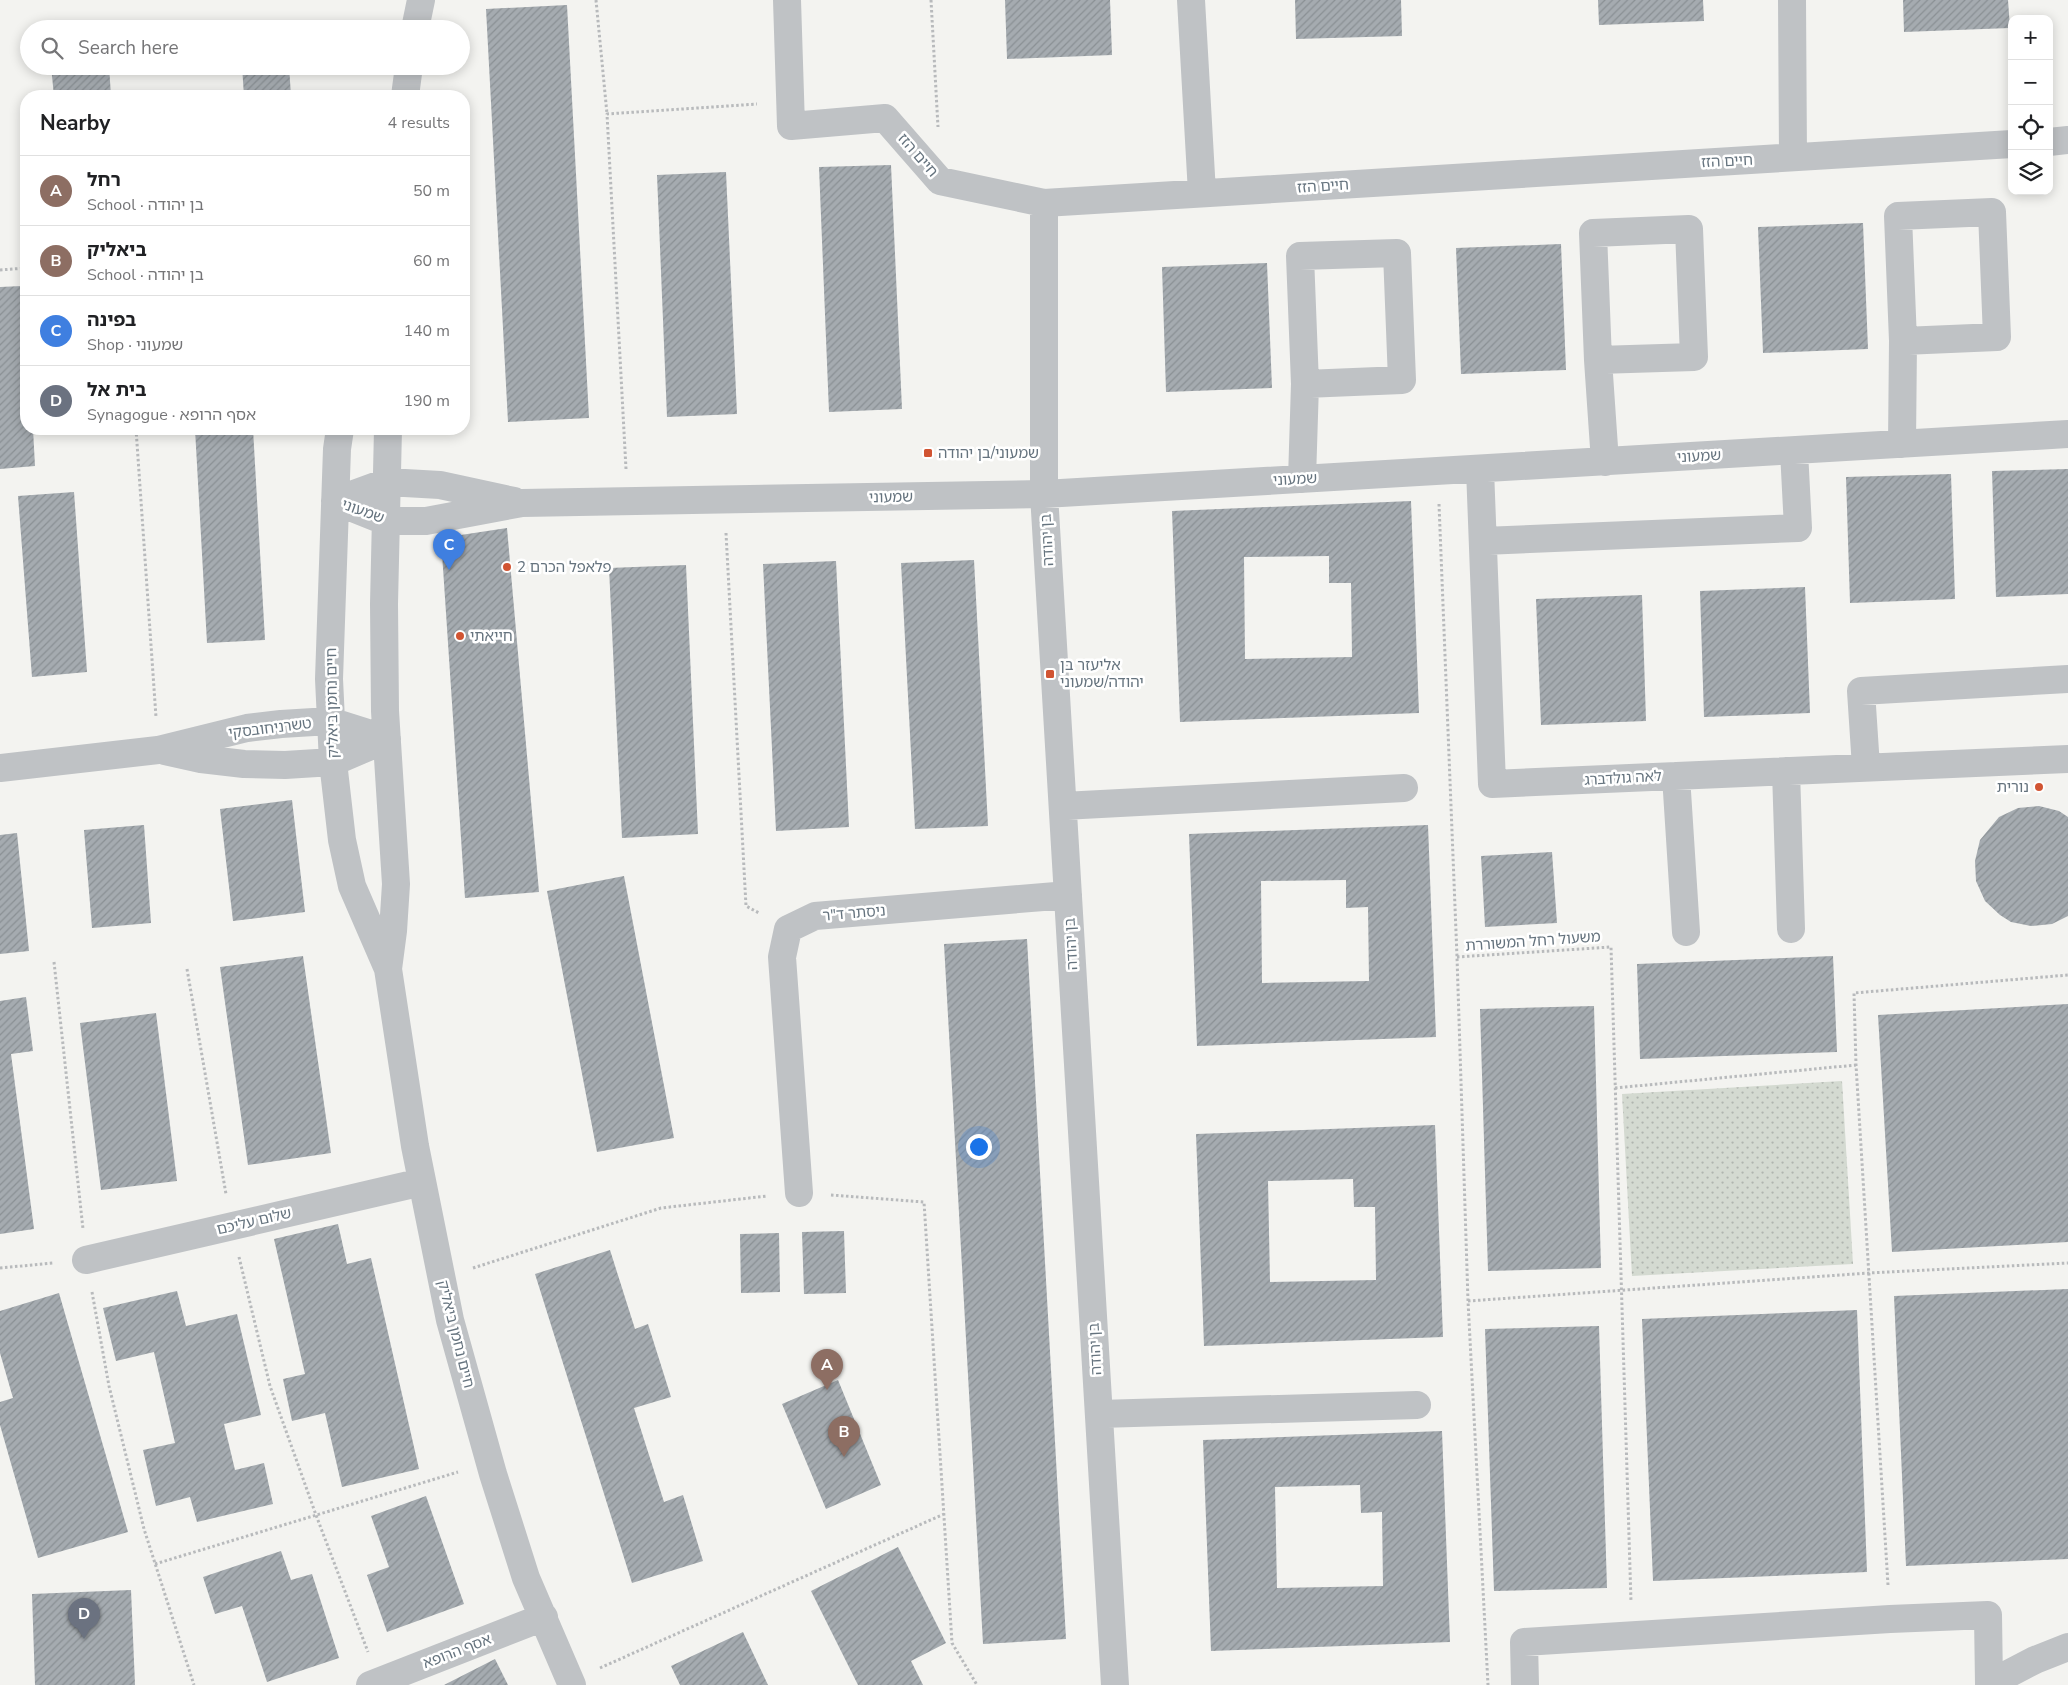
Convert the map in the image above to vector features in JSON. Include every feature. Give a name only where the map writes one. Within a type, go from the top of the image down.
[{"type":"street","points":[[407,0],[408,20]]},
{"type":"street","points":[[417,20],[421,0]]},
{"type":"street","name":"חיים הזז","points":[[787,0],[791,126],[884,118],[940,181],[1044,203],[2008,144]]},
{"type":"street","points":[[1192,0],[1202,194]]},
{"type":"street","points":[[1792,0],[1793,157]]},
{"type":"street","points":[[406,90],[408,75]]},
{"type":"street","points":[[2053,142],[2068,140]]},
{"type":"street","name":"בן יהודה","points":[[1044,203],[1044,494],[1115,1685]]},
{"type":"street","points":[[1902,444],[1903,340],[1898,216],[1992,212],[1997,337],[1903,340]]},
{"type":"street","points":[[1598,360],[1694,357],[1689,229],[1593,233],[1598,360],[1606,462]]},
{"type":"street","points":[[1302,479],[1305,384],[1300,256],[1397,253],[1402,380],[1305,384]]},
{"type":"street","name":"שמעוני","points":[[335,501],[385,521],[426,521],[522,503],[1044,494],[2068,434]]},
{"type":"street","name":"חיים נחמן ביאליק","points":[[340,435],[335,501],[329,679],[333,762],[342,840],[352,886],[388,969],[415,1146],[450,1320],[490,1462],[526,1578],[571,1683]]},
{"type":"street","name":"חיים נחמן ביאליק","points":[[388,435],[384,604],[387,739],[396,884],[388,969]]},
{"type":"street","points":[[1483,541],[1798,528],[1794,451]]},
{"type":"street","name":"לאה גולדברג","points":[[1480,469],[1492,784],[2068,759]]},
{"type":"street","name":"שמעוני","points":[[335,501],[387,482],[440,485],[522,503]]},
{"type":"street","points":[[1866,767],[1861,691],[2068,679]]},
{"type":"street","name":"טשרניחובסקי","points":[[0,768],[158,750],[247,728],[281,724],[330,722],[387,739]]},
{"type":"street","name":"טשרניחובסקי","points":[[158,750],[201,759],[244,764],[285,765],[333,762],[387,739]]},
{"type":"street","points":[[1786,771],[1791,929]]},
{"type":"street","points":[[1676,776],[1686,932]]},
{"type":"street","points":[[1063,806],[1404,788]]},
{"type":"street","name":"ניסתר ד\"ר","points":[[788,929],[815,916],[1068,895]]},
{"type":"street","points":[[788,929],[782,957],[799,1193]]},
{"type":"street","name":"שלום עליכם","points":[[86,1260],[422,1182]]},
{"type":"street","points":[[1099,1414],[1417,1406]]},
{"type":"street","points":[[1525,1685],[1524,1642],[1632,1637],[1890,1618],[1988,1615],[1985,1685],[2035,1660],[2068,1647]]},
{"type":"street","name":"אסף הרופא","points":[[375,1683],[544,1618]]},
{"type":"path","points":[[596,0],[607,114],[627,501]]},
{"type":"path","points":[[931,0],[940,181]]},
{"type":"path","points":[[607,114],[790,101]]},
{"type":"path","points":[[0,270],[20,268]]},
{"type":"path","points":[[136,435],[158,750]]},
{"type":"path","points":[[1438,471],[1468,1301],[1488,1685]]},
{"type":"path","points":[[724,499],[746,906],[788,929]]},
{"type":"path","name":"משעול רחל המשוררת","points":[[1457,957],[1611,947],[1615,1088]]},
{"type":"path","points":[[54,962],[86,1260],[109,1386],[144,1529],[194,1685]]},
{"type":"path","points":[[187,969],[232,1227],[270,1386],[375,1683]]},
{"type":"path","points":[[1890,1618],[1856,1065],[1854,993],[2068,975]]},
{"type":"path","points":[[1632,1637],[1615,1088],[1856,1065]]},
{"type":"path","points":[[441,1278],[661,1208],[799,1193],[924,1202],[952,1643],[977,1685]]},
{"type":"path","points":[[0,1268],[86,1260]]},
{"type":"path","points":[[1468,1301],[1869,1273],[2068,1263]]},
{"type":"path","points":[[155,1564],[490,1462]]},
{"type":"path","points":[[571,1683],[944,1514]]},
{"type":"shaded area","points":[[1842,1081],[1853,1264],[1632,1276],[1622,1094]]},
{"type":"building","points":[[1005,0],[1110,0],[1112,55],[1007,59]]},
{"type":"building","points":[[1295,0],[1401,0],[1402,36],[1296,39]]},
{"type":"building","points":[[1598,0],[1703,0],[1704,21],[1599,25]]},
{"type":"building","points":[[1903,0],[2008,0],[2008,28],[1904,32]]},
{"type":"building","points":[[567,5],[589,418],[508,422],[486,9]]},
{"type":"building","points":[[52,75],[110,75],[111,90],[53,90]]},
{"type":"building","points":[[243,75],[290,75],[291,90],[244,90]]},
{"type":"building","points":[[891,165],[902,409],[829,412],[819,167]]},
{"type":"building","points":[[726,172],[737,414],[667,417],[657,175]]},
{"type":"building","points":[[1863,223],[1868,349],[1763,353],[1758,227]]},
{"type":"building","points":[[1561,244],[1566,370],[1461,374],[1456,248]]},
{"type":"building","points":[[1267,263],[1272,388],[1166,392],[1162,267]]},
{"type":"building","points":[[20,286],[20,435],[33,435],[35,466],[0,469],[0,287]]},
{"type":"building","points":[[195,435],[253,435],[265,640],[207,643]]},
{"type":"building","points":[[2068,469],[2068,594],[1996,597],[1992,471]]},
{"type":"building","points":[[1951,474],[1955,599],[1850,603],[1846,477]]},
{"type":"building","points":[[74,492],[87,672],[32,677],[18,496]]},
{"type":"building","points":[[1411,501],[1419,713],[1180,722],[1172,511]],"holes":[[[1329,556],[1329,583],[1351,583],[1352,657],[1245,659],[1244,557]]]},
{"type":"building","points":[[507,528],[539,892],[465,898],[441,538]]},
{"type":"building","points":[[974,560],[988,826],[915,829],[901,563]]},
{"type":"building","points":[[836,561],[849,827],[776,831],[763,564]]},
{"type":"building","points":[[686,565],[698,834],[622,838],[609,568]]},
{"type":"building","points":[[1805,587],[1810,713],[1704,717],[1700,591]]},
{"type":"building","points":[[1642,595],[1646,721],[1541,725],[1536,599]]},
{"type":"building","points":[[292,800],[305,912],[233,921],[220,809]]},
{"type":"building","points":[[2039,806],[2059,811],[2068,817],[2068,916],[2052,924],[2031,926],[2011,922],[1985,901],[1976,881],[1975,861],[1980,840],[1999,817],[2018,808]]},
{"type":"building","points":[[144,825],[151,923],[92,928],[84,830]]},
{"type":"building","points":[[1428,825],[1436,1037],[1197,1046],[1189,834]],"holes":[[[1346,880],[1346,908],[1368,907],[1369,981],[1262,983],[1261,881]]]},
{"type":"building","points":[[17,833],[29,951],[0,954],[0,835]]},
{"type":"building","points":[[1552,852],[1557,923],[1485,927],[1481,856]]},
{"type":"building","points":[[624,876],[674,1138],[597,1152],[547,891]]},
{"type":"building","points":[[1027,939],[1066,1639],[983,1644],[944,944]]},
{"type":"building","points":[[303,956],[331,1153],[248,1165],[220,967]]},
{"type":"building","points":[[1833,956],[1837,1052],[1640,1059],[1637,964]]},
{"type":"building","points":[[26,997],[33,1051],[11,1054],[34,1229],[0,1234],[0,1001]]},
{"type":"building","points":[[2068,1004],[2068,1242],[1892,1252],[1878,1015]]},
{"type":"building","points":[[1594,1006],[1601,1268],[1488,1271],[1480,1009]]},
{"type":"building","points":[[156,1013],[177,1181],[101,1190],[80,1023]]},
{"type":"building","points":[[1435,1125],[1443,1337],[1204,1346],[1196,1134]],"holes":[[[1353,1179],[1354,1207],[1375,1207],[1376,1280],[1270,1282],[1268,1181]]]},
{"type":"building","points":[[338,1224],[347,1264],[371,1258],[419,1469],[342,1487],[325,1413],[292,1421],[283,1379],[305,1374],[274,1239]]},
{"type":"building","points":[[844,1231],[846,1293],[804,1294],[802,1232]]},
{"type":"building","points":[[779,1233],[780,1292],[741,1293],[740,1234]]},
{"type":"building","points":[[610,1250],[635,1329],[648,1324],[671,1397],[634,1408],[664,1502],[683,1495],[703,1561],[632,1583],[535,1274]]},
{"type":"building","points":[[2068,1289],[2068,1559],[1906,1566],[1894,1296]]},
{"type":"building","points":[[177,1291],[186,1326],[237,1314],[261,1415],[224,1424],[235,1470],[264,1463],[273,1504],[197,1522],[190,1497],[156,1506],[143,1450],[175,1443],[154,1352],[116,1361],[103,1308]]},
{"type":"building","points":[[59,1293],[128,1532],[38,1558],[0,1425],[0,1402],[13,1398],[0,1353],[0,1311]]},
{"type":"building","points":[[1857,1310],[1867,1572],[1653,1581],[1642,1319]]},
{"type":"building","points":[[1599,1326],[1607,1588],[1494,1591],[1485,1329]]},
{"type":"building","points":[[838,1380],[881,1485],[826,1509],[782,1404]]},
{"type":"building","points":[[1442,1431],[1450,1642],[1211,1651],[1203,1440]],"holes":[[[1360,1485],[1361,1513],[1382,1512],[1383,1586],[1277,1588],[1275,1487]]]},
{"type":"building","points":[[426,1496],[464,1604],[387,1632],[367,1575],[389,1567],[371,1516]]},
{"type":"building","points":[[898,1547],[946,1643],[911,1661],[923,1685],[858,1685],[811,1591]]},
{"type":"building","points":[[281,1551],[291,1580],[312,1574],[339,1658],[267,1682],[242,1606],[215,1614],[203,1577]]},
{"type":"building","points":[[131,1590],[135,1685],[35,1685],[32,1594]]},
{"type":"building","points":[[743,1632],[768,1685],[680,1685],[671,1666]]},
{"type":"building","points":[[495,1659],[508,1685],[444,1685]]},
{"type":"place","name":"שמעוני/בן יהודה","points":[[928,453]]},
{"type":"place","name":"פלאפל הכרם 2","points":[[507,567]]},
{"type":"place","name":"בפינה","points":[[449,570]]},
{"type":"place","name":"חייאתי","points":[[460,636]]},
{"type":"place","name":"אליעזר בן יהודה/שמעוני","points":[[1050,674]]},
{"type":"place","name":"נורית","points":[[2039,787]]},
{"type":"place","name":"רחל","points":[[827,1390]]},
{"type":"place","name":"ביאליק","points":[[844,1457]]},
{"type":"place","name":"בית אל","points":[[84,1639]]}]
